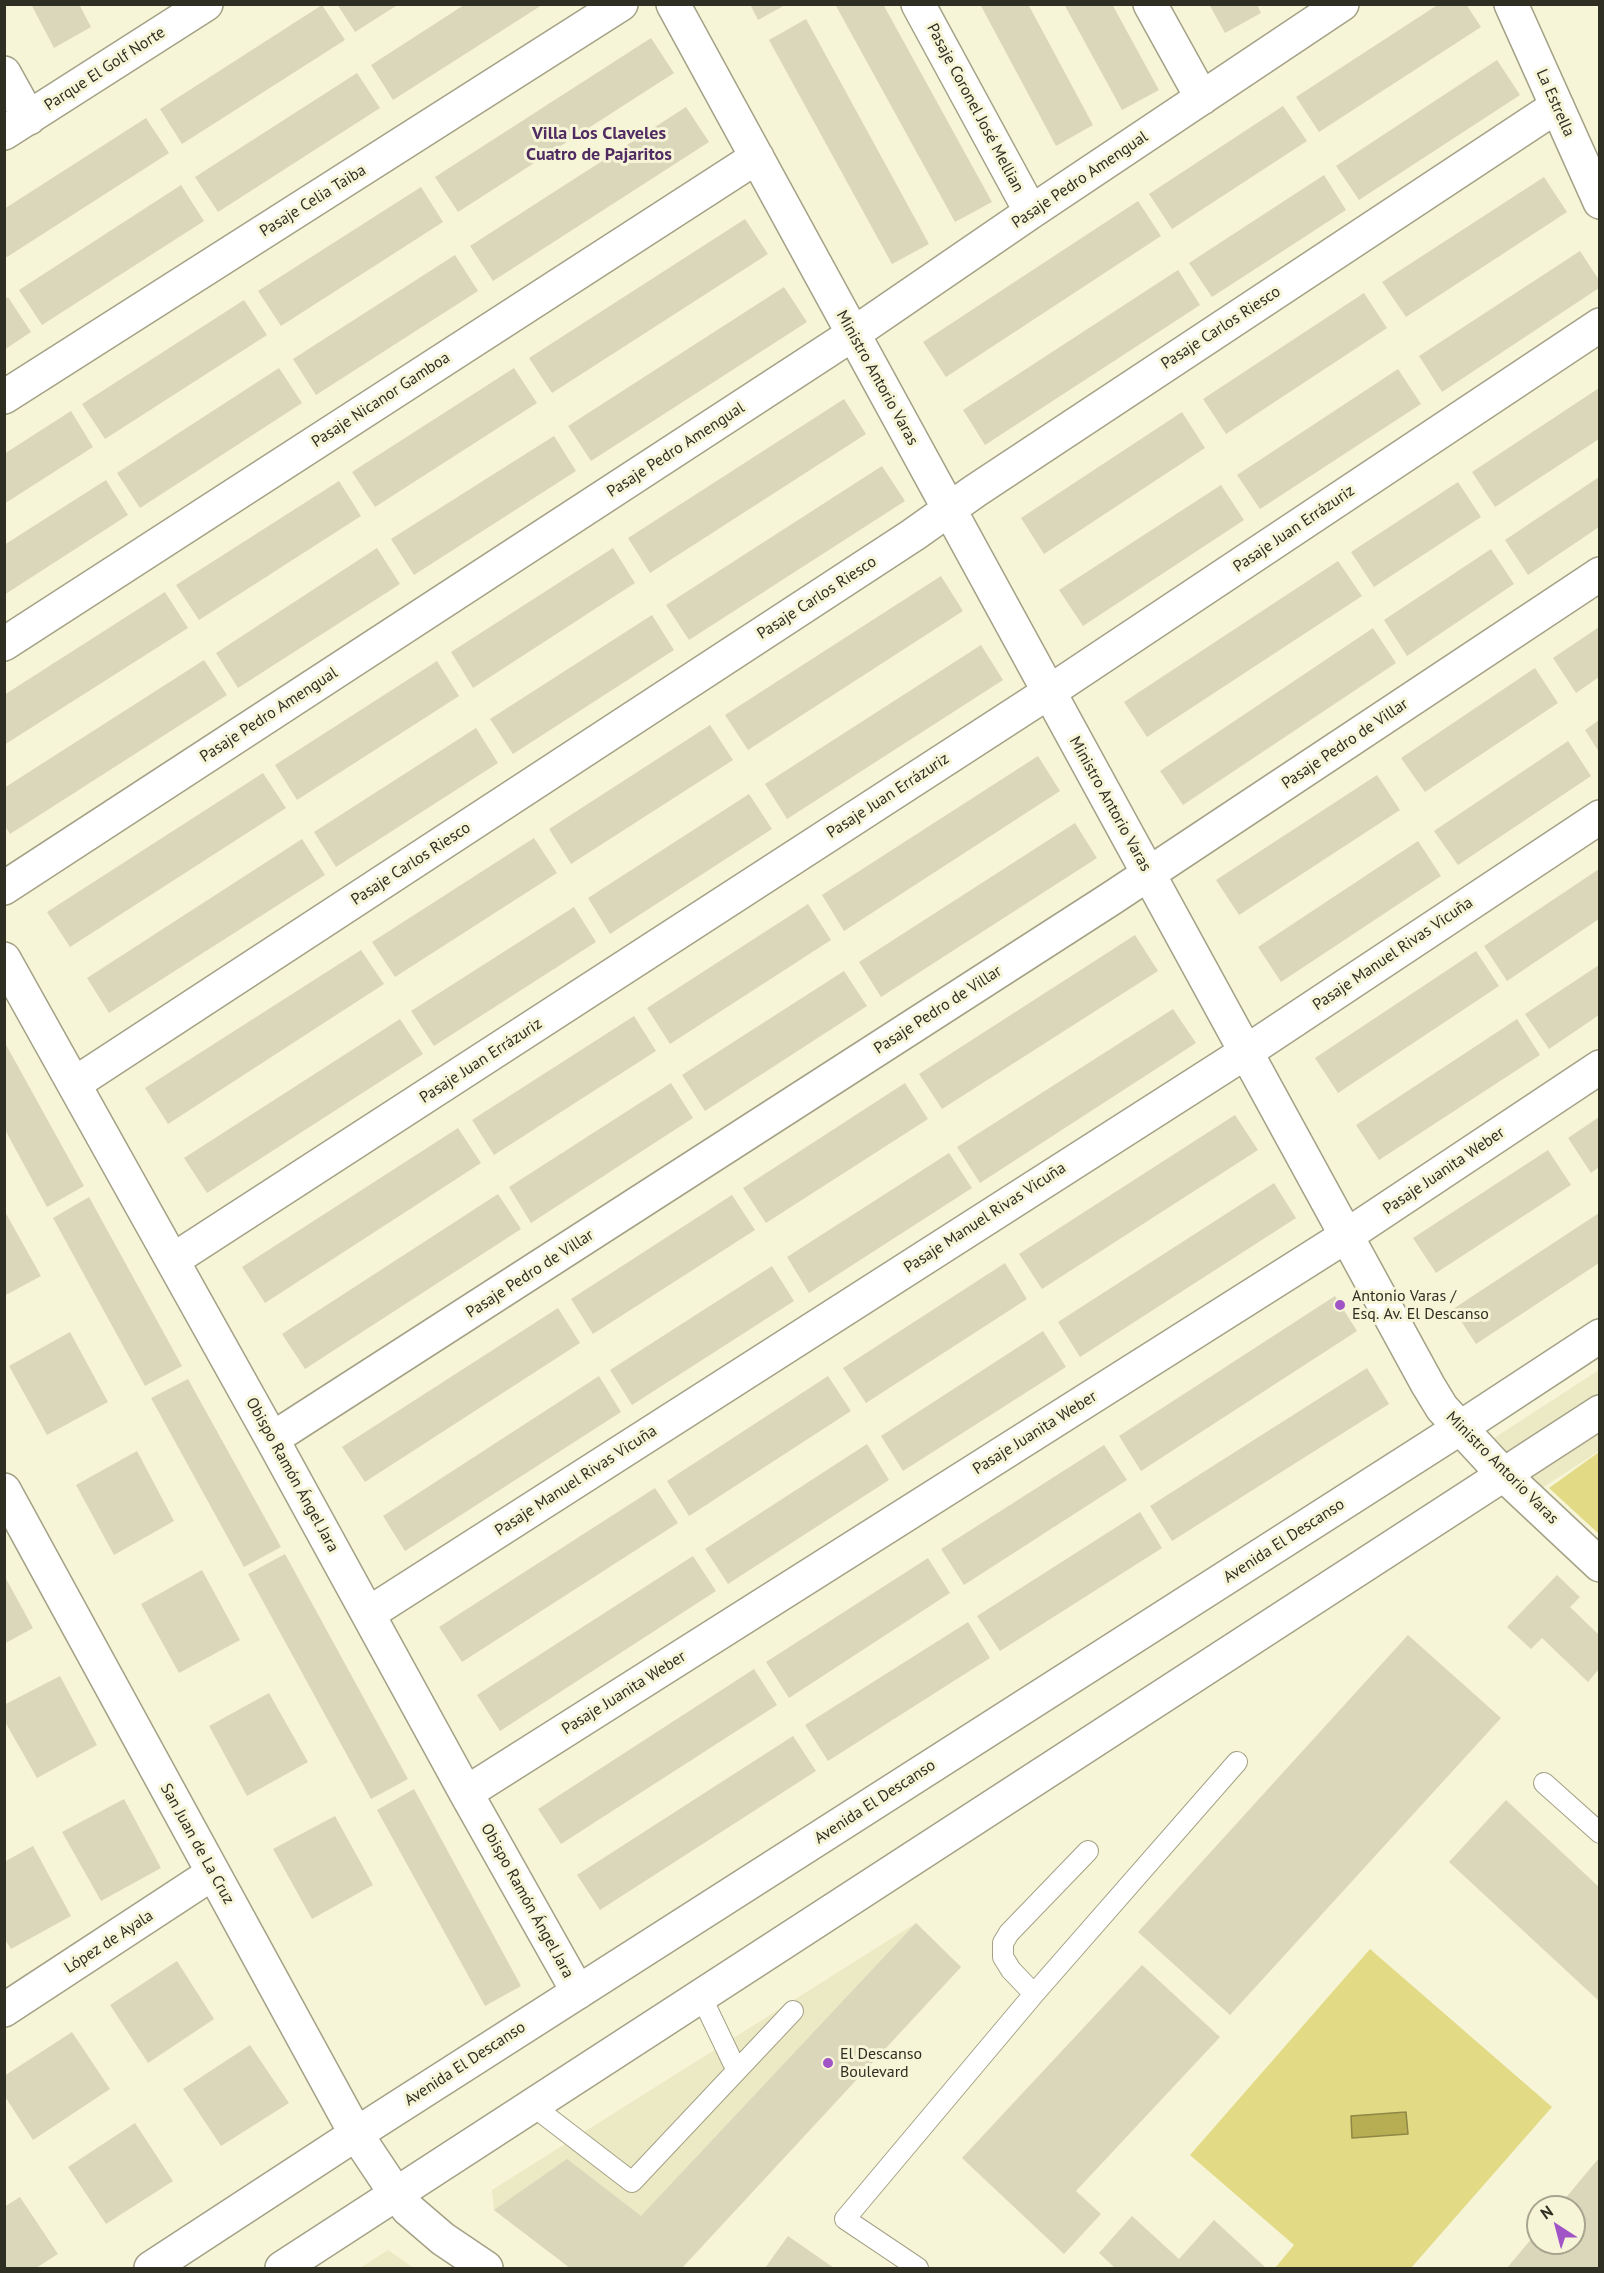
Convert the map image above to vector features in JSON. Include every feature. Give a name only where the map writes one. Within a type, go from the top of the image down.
[{"type":"street","name":"Pasaje Celia Taiba","points":[[4,397],[621,4]]},
{"type":"street","name":"Ministro Antorio Varas","points":[[673,4],[1428,1385],[1442,1408],[1504,1475],[1599,1564]]},
{"type":"street","name":"Pasaje Coronel José Mellian","points":[[918,4],[1031,212]]},
{"type":"street","points":[[1150,4],[1202,99]]},
{"type":"street","name":"Pasaje Pedro Amengual","points":[[4,888],[853,334],[1342,4]]},
{"type":"street","name":"La Estrella","points":[[1511,4],[1599,202]]},
{"type":"street","name":"Parque El Golf Norte","points":[[17,125],[202,5]]},
{"type":"street","points":[[4,72],[17,125]]},
{"type":"street","name":"Pasaje Carlos Riesco","points":[[74,1084],[913,535],[1557,106]]},
{"type":"street","name":"Pasaje Nicanor Gamboa","points":[[4,644],[757,157]]},
{"type":"street","name":"Pasaje Juan Errázuriz","points":[[172,1260],[1049,692],[1599,325]]},
{"type":"street","name":"Pasaje Pedro de Villar","points":[[272,1440],[1149,874],[1599,574]]},
{"type":"street","name":"Pasaje Manuel Rivas Vicuña","points":[[368,1614],[1246,1052],[1599,817]]},
{"type":"street","name":"Obispo Ramón Ángel Jara","points":[[4,959],[578,1992]]},
{"type":"street","name":"Pasaje Juanita Weber","points":[[466,1793],[1346,1236],[1599,1067]]},
{"type":"street","name":"Avenida El Descanso","points":[[151,2268],[356,2134],[1460,1428],[1599,1336]]},
{"type":"street","points":[[282,2268],[1599,1412]]},
{"type":"street","name":"San Juan de La Cruz","points":[[4,1490],[356,2134],[396,2194],[421,2222],[486,2268]]},
{"type":"street","name":"López de Ayala","points":[[4,2010],[213,1873]]},
{"type":"lane","points":[[918,2268],[845,2219],[1034,1994],[1237,1762]]},
{"type":"lane","points":[[1544,1783],[1599,1833]]},
{"type":"lane","points":[[1034,1994],[1011,1970],[1003,1957],[1004,1943],[1009,1932],[1088,1851]]},
{"type":"lane","points":[[701,1996],[736,2069]]},
{"type":"lane","points":[[533,2106],[632,2182],[793,2011]]},
{"type":"shaded area","points":[[1599,1370],[1599,1451],[1536,1492],[1491,1440]]},
{"type":"shaded area","points":[[1599,1452],[1599,1534],[1549,1488]]},
{"type":"shaded area","name":"El Descanso Boulevard","points":[[916,1923],[961,1967],[682,2268],[570,2268],[494,2210],[492,2190]]},
{"type":"shaded area","points":[[1370,1949],[1552,2107],[1411,2268],[1275,2268],[1294,2245],[1190,2155]]},
{"type":"shaded area","points":[[1406,2112],[1408,2134],[1352,2138],[1351,2116]]},
{"type":"shaded area","points":[[388,2250],[414,2268],[360,2268]]},
{"type":"building","points":[[31,4],[79,4],[91,27],[54,48]]},
{"type":"building","points":[[337,4],[399,4],[355,32]]},
{"type":"building","points":[[750,4],[787,4],[758,20]]},
{"type":"building","points":[[835,4],[883,4],[992,202],[955,222]]},
{"type":"building","points":[[980,4],[1028,4],[1093,125],[1056,146]]},
{"type":"building","points":[[1064,4],[1112,4],[1159,90],[1122,110]]},
{"type":"building","points":[[1209,4],[1257,4],[1261,13],[1225,33]]},
{"type":"building","points":[[1439,4],[1466,4],[1481,27],[1319,132],[1296,97]]},
{"type":"building","points":[[322,5],[345,40],[182,144],[160,109]]},
{"type":"building","points":[[464,5],[542,5],[393,100],[371,65]]},
{"type":"building","points":[[806,19],[929,244],[892,264],[769,40]]},
{"type":"building","points":[[651,38],[674,73],[458,212],[435,177]]},
{"type":"building","points":[[1497,60],[1520,95],[1359,200],[1336,166]]},
{"type":"building","points":[[357,73],[380,108],[218,212],[195,177]]},
{"type":"building","points":[[1283,106],[1307,141],[1172,229],[1149,194]]},
{"type":"building","points":[[686,107],[709,142],[493,281],[470,246]]},
{"type":"building","points":[[146,118],[169,153],[7,257],[4,254],[4,209]]},
{"type":"building","points":[[1324,175],[1346,210],[1212,297],[1189,263]]},
{"type":"building","points":[[1544,177],[1567,212],[1406,317],[1382,282]]},
{"type":"building","points":[[181,185],[204,221],[42,325],[19,290]]},
{"type":"building","points":[[421,187],[443,222],[281,326],[258,291]]},
{"type":"building","points":[[1138,201],[1161,236],[946,377],[923,342]]},
{"type":"building","points":[[745,219],[768,254],[552,393],[529,358]]},
{"type":"building","points":[[1580,251],[1599,280],[1599,288],[1442,392],[1419,356]]},
{"type":"building","points":[[455,255],[478,291],[316,395],[293,359]]},
{"type":"building","points":[[1178,270],[1200,305],[985,445],[963,410]]},
{"type":"building","points":[[784,287],[807,322],[591,461],[568,426]]},
{"type":"building","points":[[1364,293],[1387,328],[1226,434],[1203,399]]},
{"type":"building","points":[[8,297],[31,332],[4,350],[4,300]]},
{"type":"building","points":[[244,300],[267,335],[105,439],[82,404]]},
{"type":"building","points":[[279,368],[302,403],[140,508],[117,473]]},
{"type":"building","points":[[514,368],[537,403],[375,507],[352,472]]},
{"type":"building","points":[[1398,369],[1421,404],[1260,509],[1237,475]]},
{"type":"building","points":[[1599,388],[1599,439],[1495,507],[1472,472]]},
{"type":"building","points":[[844,399],[866,434],[650,573],[628,538]]},
{"type":"building","points":[[71,411],[93,447],[4,504],[4,454]]},
{"type":"building","points":[[1182,412],[1205,448],[1044,554],[1021,518]]},
{"type":"building","points":[[554,436],[576,471],[414,575],[391,539]]},
{"type":"building","points":[[882,466],[905,501],[689,640],[666,605]]},
{"type":"building","points":[[1599,477],[1599,527],[1528,575],[1505,540]]},
{"type":"building","points":[[106,480],[128,515],[4,595],[4,545]]},
{"type":"building","points":[[339,481],[361,516],[199,620],[176,585]]},
{"type":"building","points":[[1458,482],[1481,517],[1374,587],[1351,552]]},
{"type":"building","points":[[1221,485],[1244,520],[1083,626],[1059,590]]},
{"type":"building","points":[[377,548],[400,584],[238,688],[216,653]]},
{"type":"building","points":[[613,548],[635,583],[473,688],[451,652]]},
{"type":"building","points":[[1491,549],[1514,584],[1407,656],[1384,620]]},
{"type":"building","points":[[1338,561],[1362,596],[1147,737],[1124,702]]},
{"type":"building","points":[[941,576],[963,611],[748,750],[725,715]]},
{"type":"building","points":[[165,592],[188,628],[4,745],[4,695]]},
{"type":"building","points":[[652,615],[674,650],[513,754],[490,719]]},
{"type":"building","points":[[1599,627],[1599,677],[1576,693],[1553,658]]},
{"type":"building","points":[[1373,628],[1396,663],[1183,805],[1160,771]]},
{"type":"building","points":[[981,645],[1003,680],[787,819],[765,784]]},
{"type":"building","points":[[204,660],[227,695],[10,834],[4,825],[4,788]]},
{"type":"building","points":[[437,661],[459,696],[297,800],[275,765]]},
{"type":"building","points":[[1535,668],[1558,703],[1425,792],[1401,758]]},
{"type":"building","points":[[1599,720],[1599,752],[1585,730]]},
{"type":"building","points":[[710,725],[733,760],[571,864],[549,829]]},
{"type":"building","points":[[476,728],[498,763],[336,867],[314,832]]},
{"type":"building","points":[[1568,741],[1591,776],[1458,865],[1434,831]]},
{"type":"building","points":[[1038,756],[1060,791],[844,931],[822,895]]},
{"type":"building","points":[[263,773],[286,808],[70,947],[47,912]]},
{"type":"building","points":[[1377,775],[1400,810],[1239,915],[1216,880]]},
{"type":"building","points":[[749,794],[772,829],[610,934],[588,898]]},
{"type":"building","points":[[1075,823],[1097,858],[881,997],[859,962]]},
{"type":"building","points":[[534,838],[557,873],[395,977],[372,942]]},
{"type":"building","points":[[302,839],[325,875],[109,1013],[87,978]]},
{"type":"building","points":[[1418,841],[1441,876],[1281,982],[1258,947]]},
{"type":"building","points":[[1599,869],[1599,919],[1507,981],[1484,946]]},
{"type":"building","points":[[808,904],[831,940],[670,1044],[647,1008]]},
{"type":"building","points":[[574,907],[596,942],[434,1046],[411,1011]]},
{"type":"building","points":[[1135,935],[1158,971],[942,1109],[919,1074]]},
{"type":"building","points":[[361,950],[384,984],[168,1124],[145,1088]]},
{"type":"building","points":[[1476,951],[1499,986],[1338,1093],[1315,1058]]},
{"type":"building","points":[[1599,965],[1599,1015],[1549,1049],[1525,1014]]},
{"type":"building","points":[[844,971],[867,1006],[705,1111],[682,1075]]},
{"type":"building","points":[[1173,1009],[1196,1043],[980,1183],[957,1147]]},
{"type":"building","points":[[634,1016],[656,1051],[494,1155],[472,1120]]},
{"type":"building","points":[[400,1019],[423,1054],[207,1193],[184,1158]]},
{"type":"building","points":[[1517,1019],[1540,1055],[1379,1160],[1356,1125]]},
{"type":"building","points":[[4,1041],[84,1186],[47,1207],[4,1128]]},
{"type":"building","points":[[671,1083],[693,1118],[531,1223],[509,1187]]},
{"type":"building","points":[[905,1083],[928,1119],[766,1223],[743,1188]]},
{"type":"building","points":[[1235,1115],[1258,1150],[1042,1289],[1019,1254]]},
{"type":"building","points":[[1599,1117],[1599,1167],[1591,1173],[1568,1138]]},
{"type":"building","points":[[458,1128],[481,1163],[265,1303],[242,1267]]},
{"type":"building","points":[[1548,1150],[1571,1185],[1436,1273],[1413,1238]]},
{"type":"building","points":[[949,1153],[972,1188],[809,1293],[787,1257]]},
{"type":"building","points":[[1274,1183],[1296,1218],[1080,1357],[1058,1322]]},
{"type":"building","points":[[498,1194],[521,1229],[305,1369],[282,1334]]},
{"type":"building","points":[[732,1195],[755,1230],[593,1334],[571,1299]]},
{"type":"building","points":[[89,1197],[182,1366],[145,1386],[53,1218]]},
{"type":"building","points":[[4,1210],[41,1276],[4,1296]]},
{"type":"building","points":[[1599,1213],[1599,1263],[1476,1344],[1453,1309]]},
{"type":"building","points":[[1005,1263],[1027,1299],[866,1403],[843,1368]]},
{"type":"building","points":[[772,1266],[794,1301],[632,1405],[610,1370]]},
{"type":"building","points":[[1335,1296],[1357,1331],[1141,1471],[1119,1436]]},
{"type":"building","points":[[558,1308],[580,1343],[365,1482],[342,1447]]},
{"type":"building","points":[[1043,1331],[1066,1367],[903,1471],[881,1436]]},
{"type":"building","points":[[70,1332],[108,1402],[47,1435],[9,1366]]},
{"type":"building","points":[[1367,1368],[1389,1404],[1172,1541],[1150,1506]]},
{"type":"building","points":[[599,1376],[621,1412],[405,1551],[383,1516]]},
{"type":"building","points":[[828,1376],[851,1411],[689,1516],[667,1481]]},
{"type":"building","points":[[188,1379],[281,1547],[244,1567],[151,1398]]},
{"type":"building","points":[[867,1444],[889,1480],[728,1584],[705,1549]]},
{"type":"building","points":[[1104,1445],[1127,1480],[964,1585],[941,1549]]},
{"type":"building","points":[[137,1451],[174,1521],[114,1555],[76,1485]]},
{"type":"building","points":[[655,1488],[678,1523],[462,1662],[439,1627]]},
{"type":"building","points":[[1140,1512],[1162,1548],[1000,1651],[977,1616]]},
{"type":"building","points":[[285,1554],[408,1779],[371,1799],[248,1574]]},
{"type":"building","points":[[693,1556],[716,1591],[500,1731],[477,1695]]},
{"type":"building","points":[[928,1558],[950,1593],[789,1698],[766,1662]]},
{"type":"building","points":[[202,1570],[240,1640],[179,1673],[141,1604]]},
{"type":"building","points":[[4,1575],[33,1628],[4,1644]]},
{"type":"building","points":[[1557,1575],[1580,1597],[1570,1607],[1599,1635],[1599,1669],[1588,1682],[1542,1638],[1531,1649],[1507,1627]]},
{"type":"building","points":[[968,1622],[990,1658],[828,1761],[805,1725]]},
{"type":"building","points":[[1408,1635],[1501,1718],[1230,2015],[1138,1932]]},
{"type":"building","points":[[754,1669],[777,1705],[561,1844],[538,1809]]},
{"type":"building","points":[[60,1676],[97,1745],[37,1778],[4,1720],[4,1705]]},
{"type":"building","points":[[269,1693],[308,1762],[247,1796],[209,1726]]},
{"type":"building","points":[[793,1736],[816,1771],[600,1910],[577,1875]]},
{"type":"building","points":[[414,1789],[521,1986],[485,2006],[377,1810]]},
{"type":"building","points":[[124,1799],[161,1868],[101,1901],[62,1832]]},
{"type":"building","points":[[1506,1800],[1599,1887],[1599,2001],[1449,1862]]},
{"type":"building","points":[[335,1816],[373,1885],[312,1919],[273,1849]]},
{"type":"building","points":[[33,1846],[71,1916],[11,1949],[4,1938],[4,1862]]},
{"type":"building","name":"El Descanso Boulevard","points":[[916,1923],[961,1967],[682,2268],[570,2268],[494,2210],[567,2159],[641,2216]]},
{"type":"building","points":[[177,1961],[214,2019],[148,2063],[110,2005]]},
{"type":"building","points":[[1142,1965],[1220,2037],[1076,2191],[1101,2214],[1064,2254],[962,2158]]},
{"type":"building","points":[[72,2032],[110,2089],[33,2140],[4,2095],[4,2076]]},
{"type":"building","points":[[250,2045],[289,2103],[221,2146],[183,2089]]},
{"type":"building","points":[[135,2123],[173,2181],[106,2224],[68,2167]]},
{"type":"building","points":[[1599,2158],[1599,2268],[1507,2268],[1526,2245],[1526,2255],[1586,2255],[1586,2195],[1568,2195]]},
{"type":"building","points":[[20,2197],[58,2254],[36,2268],[4,2268],[4,2207]]},
{"type":"building","points":[[1132,2216],[1179,2259],[1214,2220],[1265,2267],[1115,2268],[1099,2253]]},
{"type":"building","points":[[788,2236],[834,2268],[765,2268]]},
{"type":"place","name":"Antonio Varas / Esq. Av. El Descanso","points":[[1340,1305]]},
{"type":"place","name":"El Descanso Boulevard","points":[[828,2063]]},
{"type":"district","name":"Villa Los Claveles Cuatro de Pajaritos","points":[[599,144]]}]
